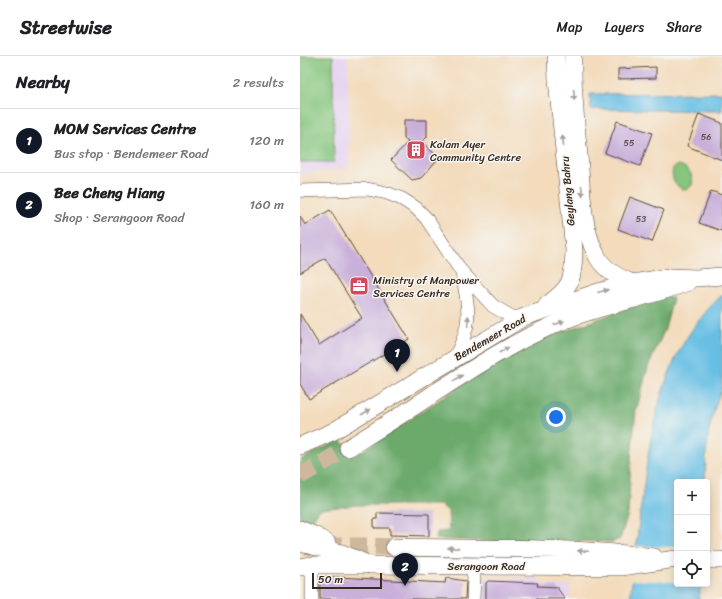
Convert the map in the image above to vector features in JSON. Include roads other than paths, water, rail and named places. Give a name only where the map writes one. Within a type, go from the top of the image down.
[{"type":"main road","name":"Geylang Bahru","points":[[531,314],[563,292],[570,282],[573,271],[574,250],[556,80],[556,56]]},
{"type":"main road","name":"Geylang Bahru","points":[[573,56],[575,114],[587,228],[596,255],[609,270],[621,279],[633,284]]},
{"type":"main road","name":"Bendemeer Road","points":[[300,446],[332,432],[455,357],[531,314],[598,292],[633,284],[669,277],[697,278],[722,276]]},
{"type":"main road","name":"Bendemeer Road","points":[[348,448],[484,361],[524,338],[550,326],[585,313],[669,289],[697,278]]},
{"type":"main road","points":[[300,438],[332,432]]},
{"type":"main road","points":[[300,453],[332,432]]},
{"type":"main road","points":[[300,529],[316,536],[342,553]]},
{"type":"main road","name":"Serangoon Road","points":[[300,543],[342,553],[370,565],[472,566],[674,559]]},
{"type":"main road","name":"Serangoon Road","points":[[394,547],[564,550],[622,560]]},
{"type":"main road","points":[[309,564],[370,565]]},
{"type":"street","points":[[300,191],[367,189],[388,193],[402,199],[416,208],[426,218],[461,271],[493,306],[512,317],[531,314]]},
{"type":"street","points":[[455,357],[464,342],[468,319],[468,301],[461,271]]},
{"type":"street","points":[[309,564],[312,599]]},
{"type":"street","points":[[472,566],[474,577],[473,599]]},
{"type":"water","points":[[722,93],[722,111],[591,109],[590,94]]},
{"type":"water","points":[[722,295],[722,388],[709,429],[705,479],[674,479],[674,587],[701,587],[699,599],[630,599],[646,469],[655,420],[668,375],[690,333],[704,314]]},
{"type":"tunnel","points":[[300,476],[348,448]]},
{"type":"tunnel","points":[[325,546],[394,547]]},
{"type":"place","name":"Kolam Ayer Community Centre","points":[[416,150]]},
{"type":"place","name":"Ministry of Manpower Services Centre","points":[[359,286]]},
{"type":"place","name":"MOM Services Centre","points":[[397,372]]},
{"type":"place","name":"Bee Cheng Hiang","points":[[405,586]]}]
